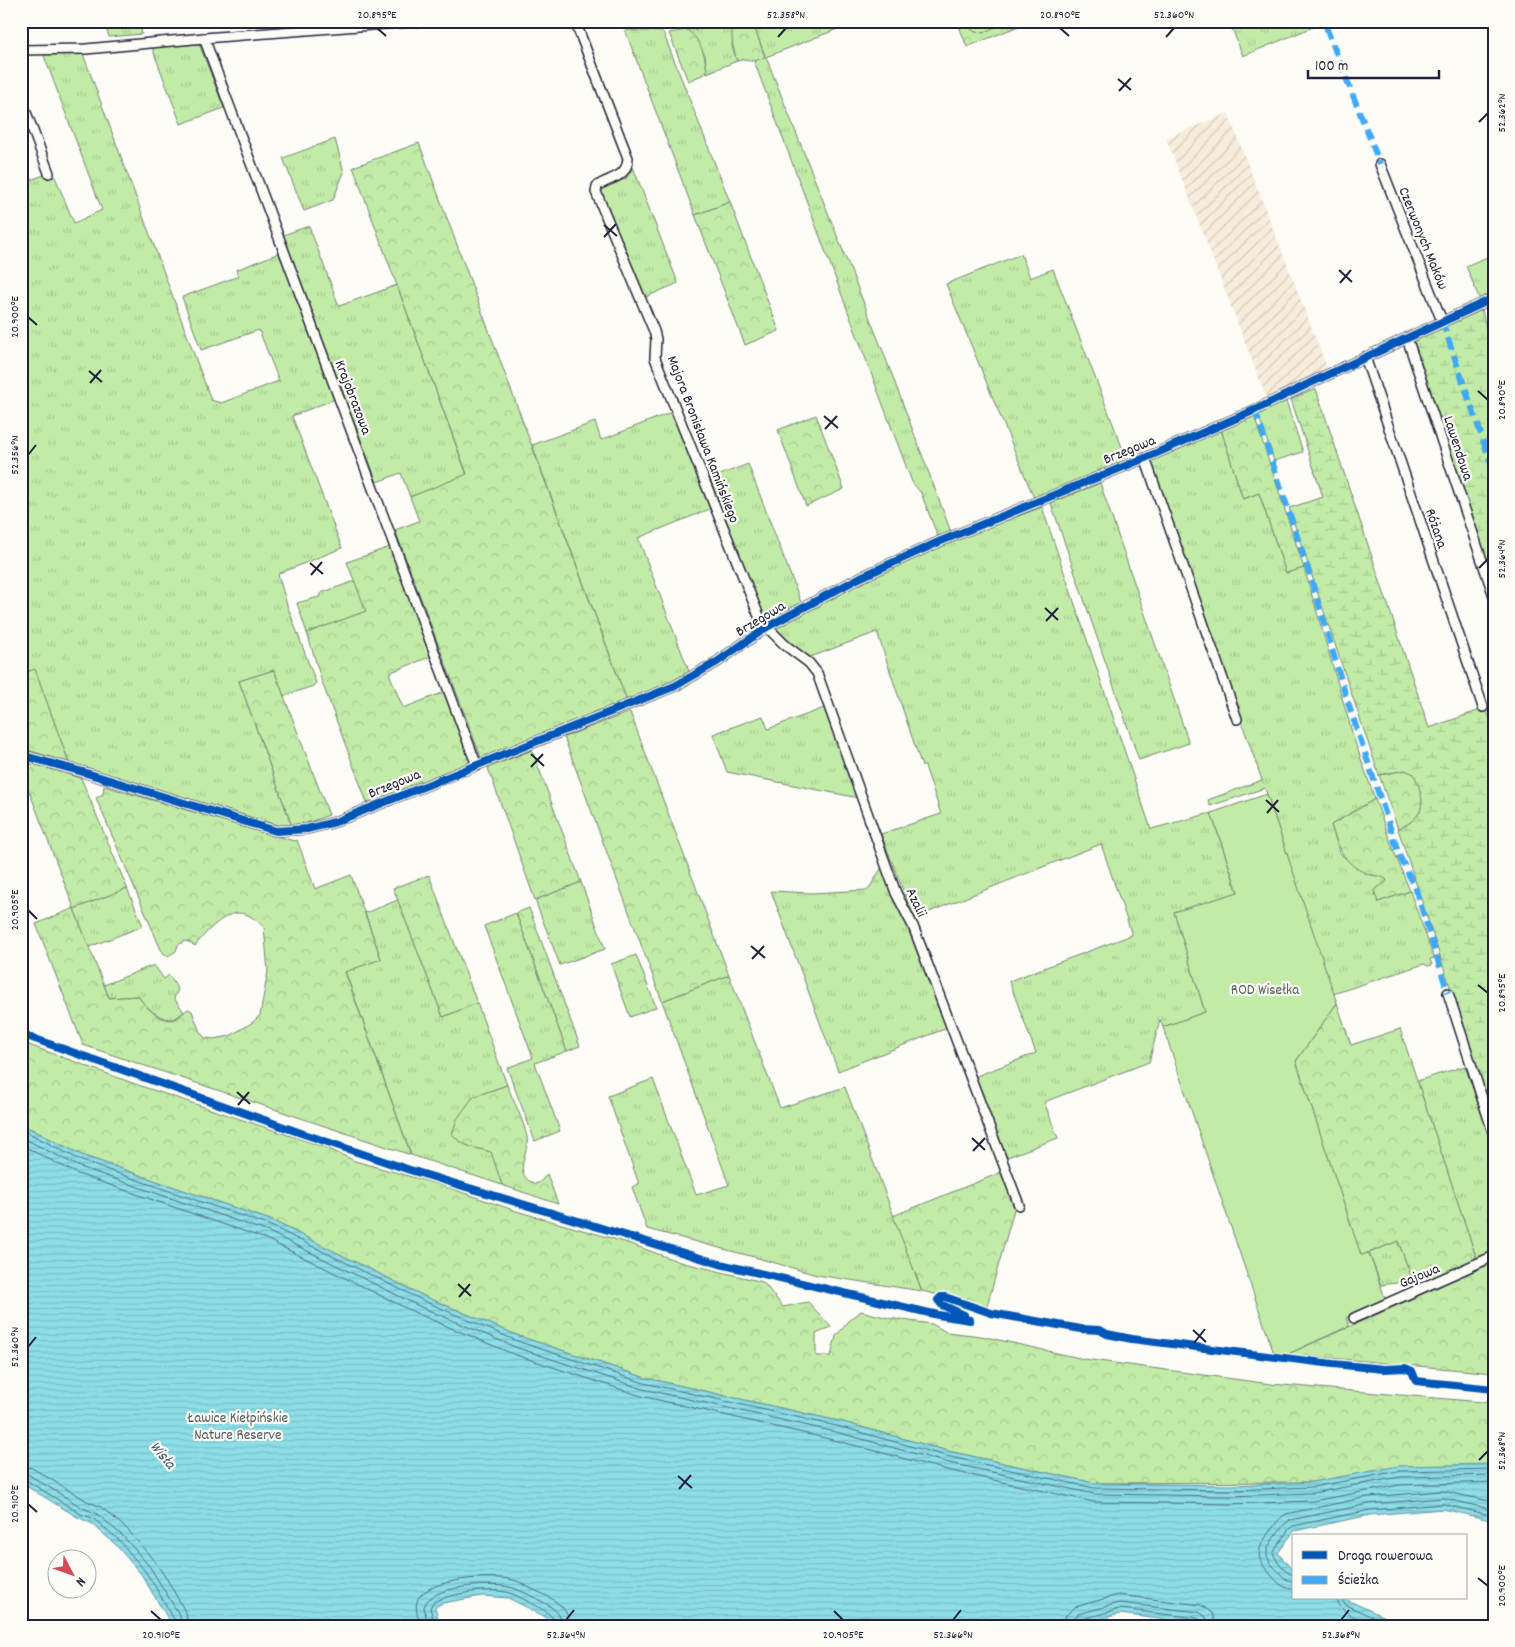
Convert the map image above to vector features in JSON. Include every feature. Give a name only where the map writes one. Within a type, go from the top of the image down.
[{"type":"street","points":[[21,50],[86,49],[424,21]]},
{"type":"street","name":"Majora Bronisława Kamińskiego","points":[[575,21],[628,158],[626,170],[623,174],[597,186],[596,192],[654,331],[656,358],[761,620],[767,627]]},
{"type":"street","name":"Krajobrazowa","points":[[204,38],[477,766]]},
{"type":"street","points":[[21,99],[49,173]]},
{"type":"street","name":"Czerwonych Maków","points":[[1380,164],[1442,321]]},
{"type":"street","name":"Brzegowa","points":[[21,755],[276,830],[307,829],[334,822],[675,686],[717,662],[767,627],[861,578],[941,541],[1145,458],[1255,410],[1494,298]]},
{"type":"street","name":"Lawendowa","points":[[1408,338],[1494,596]]},
{"type":"street","name":"Różana","points":[[1365,357],[1483,707]]},
{"type":"street","points":[[1145,458],[1237,719]]},
{"type":"street","name":"Azalii","points":[[767,627],[785,645],[809,663],[817,673],[896,893],[912,926],[1019,1205]]},
{"type":"street","points":[[1448,993],[1494,1135]]},
{"type":"street","name":"Gajowa","points":[[1354,1318],[1494,1256]]},
{"type":"shaded area","points":[[1228,113],[1328,370],[1267,399],[1166,138]]},
{"type":"green space","points":[[104,21],[139,21],[142,34],[109,37]]},
{"type":"green space","points":[[724,21],[735,21],[732,46],[737,61],[707,73],[705,55],[687,30],[701,29]]},
{"type":"green space","points":[[735,21],[752,21],[765,57],[754,61],[745,59],[737,61],[732,36]]},
{"type":"green space","points":[[752,21],[858,21],[766,57],[886,359],[951,532],[938,537],[921,493],[912,482],[754,61],[765,56]]},
{"type":"green space","points":[[957,21],[968,21],[970,28],[975,32],[983,33],[1008,21],[1031,21],[967,47]]},
{"type":"green space","points":[[968,21],[1008,21],[983,33],[975,32],[970,28]]},
{"type":"green space","points":[[1229,21],[1317,21],[1318,25],[1243,56]]},
{"type":"green space","points":[[625,30],[663,32],[730,202],[695,215]]},
{"type":"green space","points":[[687,30],[702,49],[707,73],[688,81],[669,33]]},
{"type":"green space","points":[[198,41],[224,108],[181,124],[152,48]]},
{"type":"green space","points":[[43,53],[83,54],[211,400],[221,403],[279,381],[259,330],[201,350],[182,297],[239,276],[236,270],[279,253],[335,399],[292,416],[342,548],[278,574],[287,605],[316,683],[313,686],[284,696],[274,670],[239,681],[292,826],[280,826],[69,763],[35,670],[21,674],[21,183],[53,172],[74,223],[102,210]]},
{"type":"green space","points":[[335,139],[344,172],[333,200],[304,211],[283,158]]},
{"type":"green space","points":[[419,143],[627,701],[482,760],[395,530],[419,521],[410,497],[467,474],[353,167]]},
{"type":"green space","points":[[633,167],[678,283],[646,297],[619,237],[609,220],[601,192],[607,185],[626,179]]},
{"type":"green space","points":[[730,202],[779,331],[745,345],[695,215]]},
{"type":"green space","points":[[309,226],[339,306],[397,285],[467,475],[410,497],[401,473],[377,482],[283,235]]},
{"type":"green space","points":[[1021,254],[1030,278],[1053,269],[1127,460],[1034,498],[946,284]]},
{"type":"green space","points":[[1494,254],[1494,292],[1480,300],[1466,266]]},
{"type":"green space","points":[[1482,310],[1494,353],[1494,583],[1413,340]]},
{"type":"green space","points":[[1316,389],[1429,728],[1486,708],[1494,730],[1494,1120],[1398,829],[1415,819],[1419,813],[1422,799],[1418,783],[1414,774],[1405,770],[1379,775],[1289,508],[1323,497],[1291,399]]},
{"type":"green space","points":[[1286,401],[1303,452],[1274,461],[1258,414]]},
{"type":"green space","points":[[672,412],[710,509],[638,538],[690,674],[627,701],[532,445],[595,422],[601,440]]},
{"type":"green space","points":[[816,415],[844,489],[806,506],[778,430]]},
{"type":"green space","points":[[1254,416],[1304,568],[1286,573],[1259,493],[1243,499],[1221,429],[1243,418]]},
{"type":"green space","points":[[1221,429],[1243,499],[1259,493],[1286,573],[1304,568],[1355,742],[1375,799],[1331,825],[1340,853],[1355,867],[1367,874],[1383,877],[1387,880],[1378,902],[1410,891],[1434,958],[1430,959],[1432,965],[1424,964],[1333,994],[1265,788],[1210,806],[1208,800],[1262,780],[1149,459]]},
{"type":"green space","points":[[748,464],[802,605],[770,622],[765,619],[710,479]]},
{"type":"green space","points":[[1100,483],[1189,743],[1139,760],[1051,503]]},
{"type":"green space","points":[[1042,507],[1151,829],[1211,813],[1238,893],[1174,912],[1205,1012],[1163,1027],[1160,1020],[1149,1062],[1044,1102],[1058,1138],[1005,1158],[974,1077],[1036,1053],[1009,981],[1132,935],[1101,844],[914,918],[881,834],[941,814],[925,766],[922,766],[917,752],[877,632],[808,658],[775,628],[855,585],[938,546],[993,523],[994,525]]},
{"type":"green space","points":[[390,547],[432,656],[389,673],[403,708],[445,692],[472,764],[368,805],[322,682],[307,633],[366,611],[347,562]]},
{"type":"green space","points":[[355,581],[367,611],[307,633],[297,603],[319,597],[321,593]]},
{"type":"green space","points":[[35,669],[69,763],[21,748],[21,674]]},
{"type":"green space","points":[[274,670],[329,815],[304,824],[292,826],[239,681]]},
{"type":"green space","points":[[824,708],[859,798],[727,772],[713,734],[763,716],[768,729]]},
{"type":"green space","points":[[630,712],[729,975],[662,1001],[564,737]]},
{"type":"green space","points":[[532,750],[581,882],[535,900],[488,768]]},
{"type":"green space","points":[[21,760],[81,778],[127,888],[74,909],[109,998],[138,996],[159,1017],[170,1020],[177,1018],[188,1009],[192,1011],[200,1032],[205,1038],[214,1039],[230,1036],[253,1022],[260,1015],[268,971],[264,927],[246,914],[233,914],[214,925],[195,946],[185,941],[178,945],[176,951],[168,956],[162,952],[96,798],[103,794],[104,786],[294,841],[297,840],[315,889],[351,875],[381,959],[345,972],[411,1155],[83,1045],[36,924],[74,908],[21,770]]},
{"type":"green space","points":[[1405,770],[1415,774],[1421,792],[1422,806],[1415,819],[1398,829],[1379,775]]},
{"type":"green space","name":"ROD Wisełka","points":[[1267,794],[1337,1003],[1296,1061],[1361,1255],[1369,1253],[1386,1301],[1346,1318],[1349,1326],[1288,1354],[1273,1351],[1163,1027],[1205,1012],[1174,912],[1238,892],[1211,813]]},
{"type":"green space","points":[[1375,799],[1410,891],[1378,902],[1374,890],[1387,880],[1360,870],[1347,860],[1331,825]]},
{"type":"green space","points":[[884,864],[947,1028],[838,1071],[771,891],[811,893],[868,890]]},
{"type":"green space","points":[[429,875],[477,1003],[443,1017],[393,888]]},
{"type":"green space","points":[[581,882],[605,949],[560,965],[535,900]]},
{"type":"green space","points":[[127,888],[143,926],[89,947],[74,909]]},
{"type":"green space","points":[[398,900],[443,1017],[477,1003],[507,1085],[473,1097],[452,1134],[466,1145],[492,1152],[502,1185],[411,1155],[345,971],[381,959],[365,913]]},
{"type":"green space","points":[[529,908],[580,1046],[567,1051],[516,913]]},
{"type":"green space","points":[[516,913],[567,1051],[535,1063],[560,1131],[535,1141],[507,1068],[533,1058],[484,926]]},
{"type":"green space","points":[[636,955],[656,1007],[630,1017],[611,964]]},
{"type":"green space","points":[[154,965],[164,979],[169,975],[178,990],[174,998],[184,1012],[174,1019],[163,1018],[158,1015],[145,1005],[138,996],[109,998],[104,985]]},
{"type":"green space","points":[[729,975],[780,1108],[845,1087],[922,1291],[817,1275],[647,1229],[632,1187],[639,1184],[608,1096],[653,1079],[696,1195],[729,1185],[662,1001]]},
{"type":"green space","points":[[1337,1003],[1351,1045],[1400,1029],[1477,1260],[1429,1282],[1426,1273],[1412,1278],[1398,1241],[1361,1256],[1296,1061]]},
{"type":"green space","points":[[21,1042],[138,1085],[327,1148],[355,1161],[444,1186],[516,1211],[628,1243],[680,1262],[763,1282],[783,1307],[808,1302],[831,1327],[816,1334],[816,1356],[831,1356],[836,1336],[861,1311],[888,1318],[932,1324],[946,1332],[981,1336],[1084,1359],[1271,1384],[1494,1403],[1494,1464],[1313,1482],[1094,1483],[948,1451],[843,1422],[646,1378],[519,1336],[426,1297],[273,1221],[84,1156],[21,1124]]},
{"type":"green space","points":[[1465,1066],[1494,1151],[1494,1252],[1477,1260],[1417,1081]]},
{"type":"green space","points":[[507,1085],[521,1117],[527,1137],[523,1163],[524,1175],[528,1180],[536,1184],[547,1174],[558,1204],[502,1185],[491,1152],[466,1145],[452,1134],[457,1119],[473,1097]]},
{"type":"green space","points":[[1002,1172],[1015,1206],[987,1306],[922,1291],[893,1216]]},
{"type":"green space","points":[[1398,1241],[1412,1278],[1381,1285],[1369,1253]]},
{"type":"green space","points":[[1494,1262],[1494,1373],[1288,1354]]},
{"type":"water","name":"Ławice Kiełpińskie Nature Reserve","points":[[21,1124],[84,1156],[273,1221],[426,1297],[519,1336],[646,1378],[843,1422],[948,1451],[1094,1483],[1230,1485],[1312,1482],[1399,1466],[1494,1464],[1494,1521],[1443,1509],[1370,1515],[1294,1531],[1278,1553],[1292,1570],[1292,1600],[1347,1600],[1404,1626],[1215,1626],[1120,1614],[1074,1626],[553,1626],[544,1616],[508,1598],[482,1596],[443,1603],[435,1607],[440,1626],[39,1626],[169,1624],[170,1622],[141,1574],[115,1544],[91,1523],[79,1518],[21,1483]]},
{"type":"marked path","points":[[1326,27],[1380,164]]},
{"type":"marked path","points":[[1442,321],[1494,472]]},
{"type":"marked path","points":[[1255,410],[1310,575],[1347,700],[1400,857],[1415,887],[1448,993]]},
{"type":"cycle path","points":[[21,755],[276,831],[307,829],[335,822],[675,686],[717,662],[767,627],[861,577],[941,541],[1145,458],[1255,410],[1494,298]]},
{"type":"cycle path","points":[[21,1034],[410,1170],[720,1264],[938,1315],[970,1320]]},
{"type":"cycle path","points":[[964,1315],[942,1305],[938,1300],[941,1297],[945,1297],[991,1313],[1081,1329],[1100,1330],[1107,1334],[1132,1339],[1333,1364],[1384,1369],[1405,1368],[1412,1371],[1416,1381],[1494,1389]]},
{"type":"water label","name":"Wisła","points":[[164,1454]]}]
